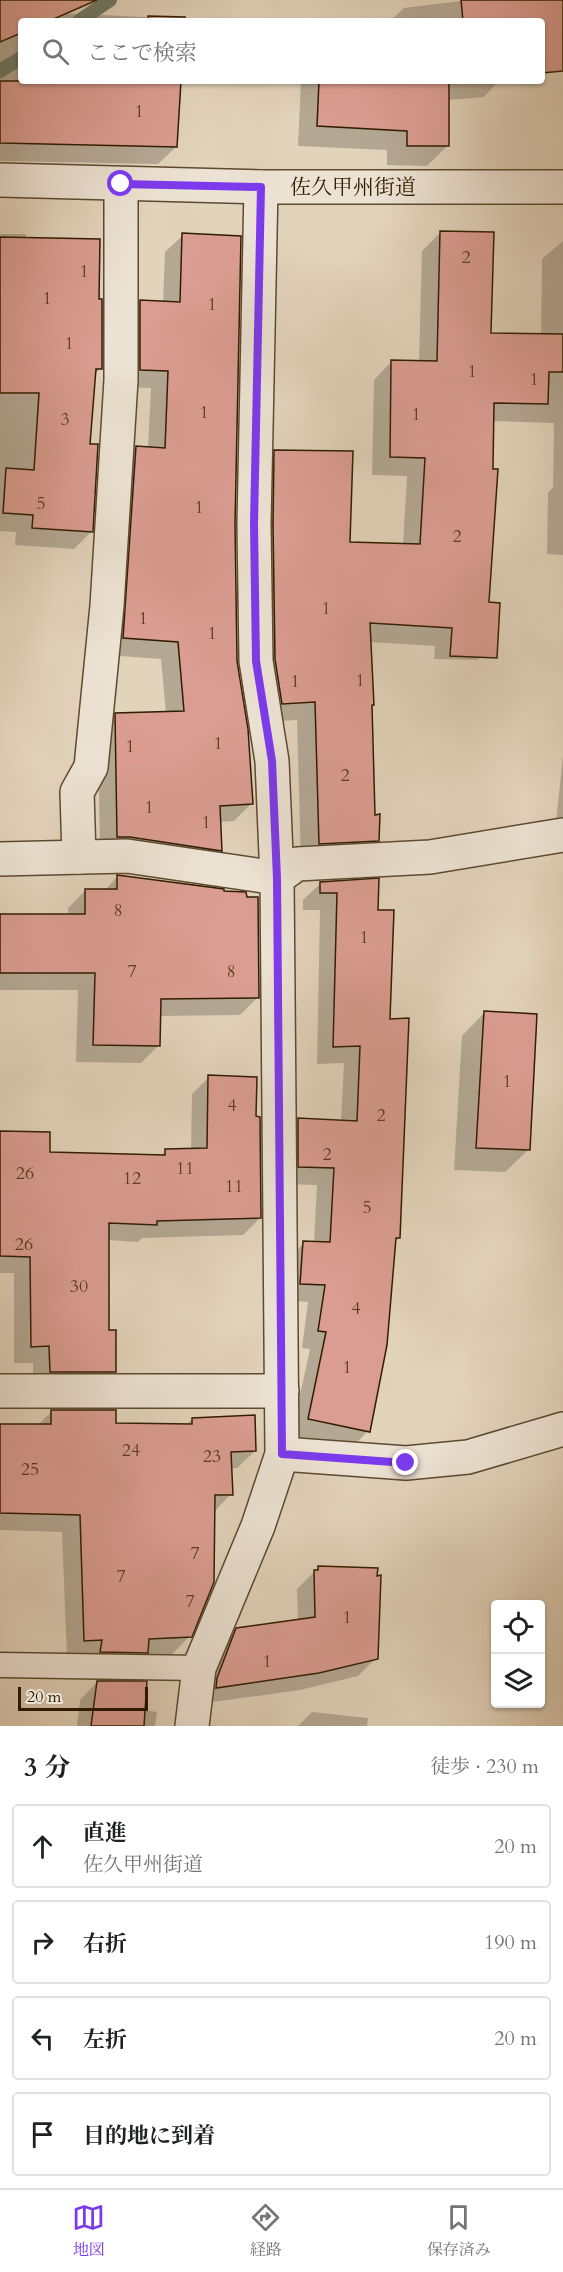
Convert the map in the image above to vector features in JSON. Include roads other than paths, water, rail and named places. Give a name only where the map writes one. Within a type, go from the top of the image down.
[{"type":"street","name":"佐久甲州街道","points":[[0,180],[261,187],[563,187]]},
{"type":"street","points":[[79,857],[77,792],[91,767],[107,606],[121,380],[121,184]]},
{"type":"street","points":[[192,1726],[199,1668],[258,1526],[282,1454],[277,878],[272,761],[256,661],[254,524],[261,187]]},
{"type":"street","points":[[0,859],[127,856],[277,878],[297,864],[430,857],[563,835]]},
{"type":"street","points":[[0,1391],[282,1391]]},
{"type":"street","points":[[282,1454],[406,1463],[468,1457],[563,1429]]},
{"type":"lane","points":[[0,1665],[199,1668]]},
{"type":"waterway","points":[[83,18],[110,0]]},
{"type":"waterway","points":[[0,71],[18,60]]}]
